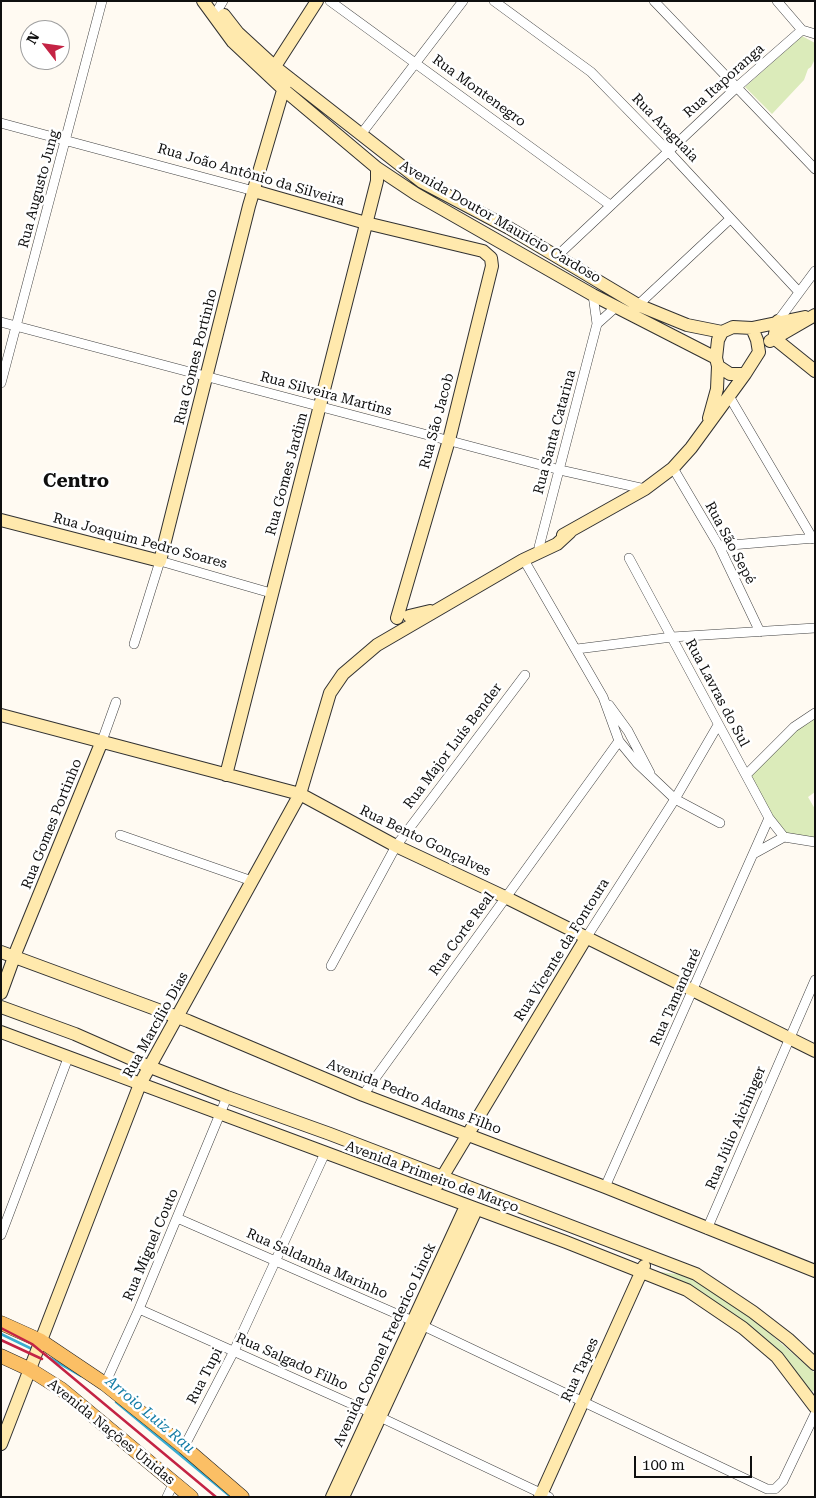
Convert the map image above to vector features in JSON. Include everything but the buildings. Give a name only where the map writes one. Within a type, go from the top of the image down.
[{"type":"main road","name":"Avenida Doutor Maurício Cardoso","points":[[204,1],[217,7],[233,42],[272,72],[287,77],[362,133],[422,182],[509,228],[638,305],[687,325],[722,332]]},
{"type":"main road","points":[[272,72],[317,1]]},
{"type":"main road","name":"Avenida Doutor Maurício Cardoso","points":[[272,72],[283,89],[377,168],[416,194],[593,295],[717,362]]},
{"type":"main road","name":"Rua Gomes Portinho","points":[[160,561],[254,191],[287,77]]},
{"type":"main road","name":"Rua Gomes Jardim","points":[[226,775],[377,181],[377,168]]},
{"type":"main road","points":[[377,181],[397,180]]},
{"type":"main road","name":"Rua João Antônio da Silveira","points":[[254,191],[366,223],[483,251],[491,258]]},
{"type":"main road","name":"Rua São Jacob","points":[[403,620],[406,591],[449,440],[492,266],[491,258]]},
{"type":"main road","points":[[814,315],[774,338],[760,352],[745,374],[730,374],[717,362],[718,340],[722,332],[733,327],[752,328],[778,321],[814,315]]},
{"type":"main road","points":[[774,338],[778,321]]},
{"type":"main road","points":[[752,328],[760,352]]},
{"type":"main road","points":[[774,338],[815,370]]},
{"type":"main road","name":"Rua Marcílio Dias","points":[[706,427],[717,389],[717,362]]},
{"type":"main road","name":"Rua Marcílio Dias","points":[[524,560],[538,547],[570,532],[645,489],[673,468],[745,374]]},
{"type":"main road","name":"Rua Joaquim Pedro Soares","points":[[1,520],[160,561]]},
{"type":"main road","name":"Rua Marcílio Dias","points":[[1,1444],[140,1084],[300,794],[330,693],[343,674],[403,620],[437,610],[524,560],[556,544],[570,532]]},
{"type":"main road","name":"Rua Bento Gonçalves","points":[[1,715],[300,794],[396,846],[505,897],[815,1051]]},
{"type":"main road","name":"Rua Gomes Portinho","points":[[1,994],[14,956],[102,741]]},
{"type":"main road","name":"Rua Vicente da Fontoura","points":[[434,1193],[467,1134],[586,938]]},
{"type":"main road","name":"Avenida Pedro Adams Filho","points":[[1,952],[178,1018],[363,1095],[605,1187],[815,1271]]},
{"type":"main road","name":"Avenida Primeiro de Março","points":[[1,1007],[75,1034],[150,1067],[227,1097],[696,1274],[720,1288],[788,1339],[815,1364]]},
{"type":"main road","name":"Avenida Primeiro de Março","points":[[1,1032],[219,1115],[434,1193],[687,1290],[743,1328],[777,1357],[815,1407]]},
{"type":"main road","name":"Avenida Coronel Frederico Linck","points":[[332,1497],[353,1463],[471,1208]]},
{"type":"main road","name":"Rua Tapes","points":[[543,1496],[582,1402],[649,1257]]},
{"type":"main road","points":[[1,1323],[41,1341],[105,1384],[184,1447],[242,1497]]},
{"type":"main road","name":"Avenida Nações Unidas","points":[[1,1356],[29,1369],[61,1389],[191,1497]]},
{"type":"main road","name":"Avenida Coronel Frederico Linck","points":[[343,1497],[353,1463]]},
{"type":"street","name":"Rua Augusto Jung","points":[[1,383],[102,1]]},
{"type":"street","name":"Rua Montenegro","points":[[330,1],[610,205]]},
{"type":"street","points":[[362,133],[463,1]]},
{"type":"street","name":"Rua Araguaia","points":[[494,1],[591,72],[668,151],[799,292]]},
{"type":"street","points":[[654,1],[815,169]]},
{"type":"street","points":[[777,1],[802,30],[815,34]]},
{"type":"street","name":"Rua Itaporanga","points":[[556,257],[737,87],[802,30]]},
{"type":"street","name":"Rua João Antônio da Silveira","points":[[1,123],[254,191]]},
{"type":"street","points":[[638,305],[730,219]]},
{"type":"street","points":[[778,321],[815,271]]},
{"type":"street","name":"Rua Santa Catarina","points":[[538,547],[560,470],[597,324],[593,295]]},
{"type":"street","points":[[597,324],[616,307]]},
{"type":"street","name":"Rua Silveira Martins","points":[[1,322],[206,375],[320,408],[560,470],[645,489]]},
{"type":"street","points":[[719,546],[814,538],[729,396]]},
{"type":"street","name":"Rua São Sepé","points":[[673,468],[719,546],[760,632]]},
{"type":"street","name":"Rua Lavras do Sul","points":[[629,558],[769,818],[784,837]]},
{"type":"street","points":[[524,560],[603,697],[628,731],[650,774]]},
{"type":"street","name":"Rua Joaquim Pedro Soares","points":[[160,561],[271,593]]},
{"type":"street","name":"Rua Gomes Portinho","points":[[134,644],[160,561]]},
{"type":"street","points":[[577,649],[672,637],[815,628]]},
{"type":"street","name":"Rua Major Luís Bender","points":[[331,966],[396,846],[436,790],[524,675]]},
{"type":"street","points":[[603,697],[619,741],[636,763],[675,799],[720,823]]},
{"type":"street","name":"Rua Gomes Portinho","points":[[102,741],[116,702]]},
{"type":"street","points":[[746,775],[794,728],[815,713]]},
{"type":"street","name":"Rua Vicente da Fontoura","points":[[586,938],[675,799],[718,725]]},
{"type":"street","name":"Rua Corte Real","points":[[363,1095],[619,741]]},
{"type":"street","name":"Rua Tamandaré","points":[[605,1187],[769,818]]},
{"type":"street","points":[[120,835],[252,881]]},
{"type":"street","points":[[754,854],[784,837],[815,842]]},
{"type":"street","name":"Rua Júlio Aichinger","points":[[707,1229],[815,980]]},
{"type":"street","points":[[1,1235],[68,1058]]},
{"type":"street","name":"Rua Miguel Couto","points":[[105,1384],[139,1309],[227,1097]]},
{"type":"street","name":"Rua Tupi","points":[[184,1447],[234,1351],[325,1153]]},
{"type":"street","name":"Rua Saldanha Marinho","points":[[177,1218],[417,1323],[772,1490],[780,1487],[784,1481],[815,1414]]},
{"type":"street","name":"Rua Salgado Filho","points":[[139,1309],[375,1414],[543,1496]]},
{"type":"street","points":[[167,1497],[174,1482]]},
{"type":"green space","points":[[802,36],[815,43],[815,59],[808,69],[804,80],[772,114],[745,87]]},
{"type":"green space","points":[[814,717],[815,792],[808,797],[815,809],[815,840],[787,835],[771,816],[749,775],[796,730]]},
{"type":"green space","points":[[660,1272],[685,1275],[743,1310],[815,1373],[815,1390],[810,1393],[687,1285]]},
{"type":"waterway","name":"Arroio Luiz Rau","points":[[1,1334],[32,1349]]},
{"type":"waterway","name":"Arroio Luiz Rau","points":[[50,1358],[81,1376]]},
{"type":"waterway","name":"Arroio Luiz Rau","points":[[116,1402],[231,1497]]},
{"type":"railway","points":[[1,1328],[32,1344],[216,1497]]},
{"type":"railway","points":[[1,1340],[42,1359]]},
{"type":"district","name":"Centro","points":[[76,481]]}]
